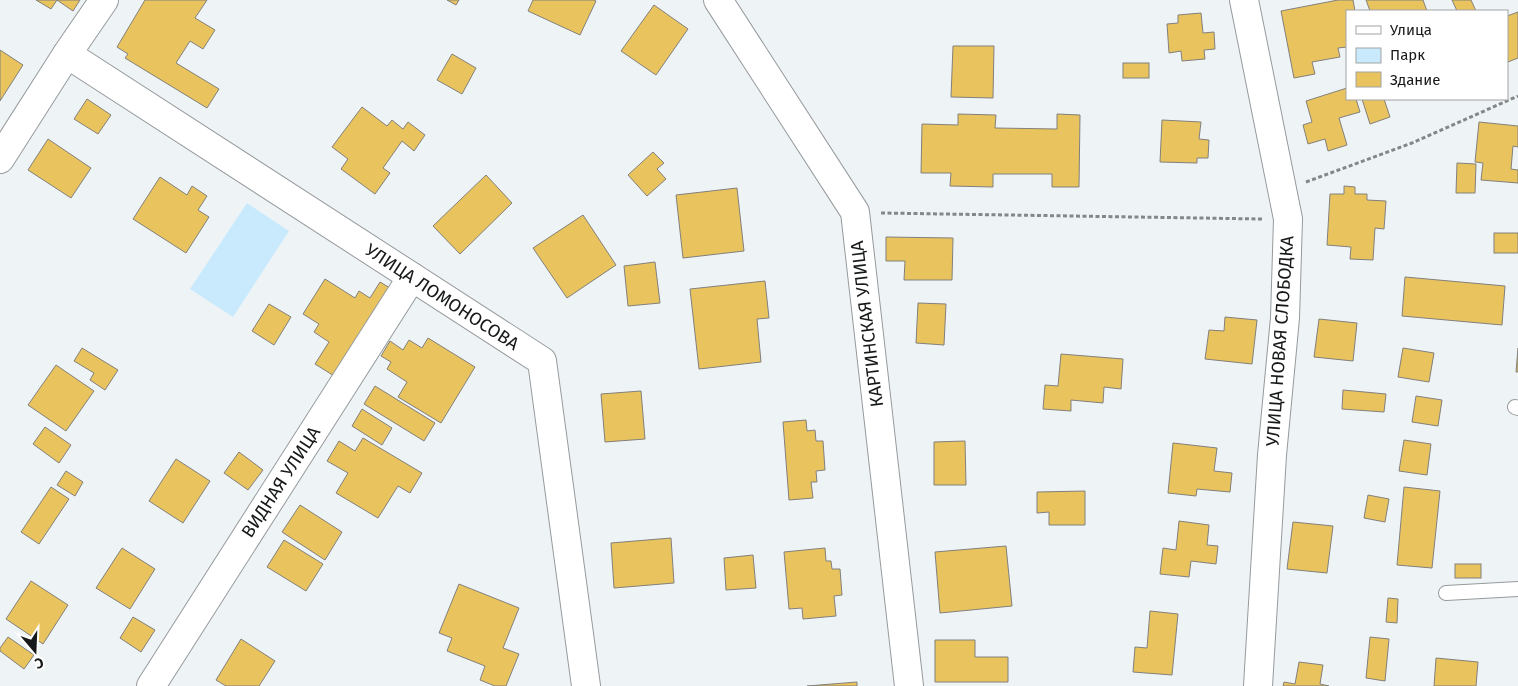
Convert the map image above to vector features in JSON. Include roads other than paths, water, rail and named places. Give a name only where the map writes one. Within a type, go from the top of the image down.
[{"type":"street","points":[[0,159],[104,0]]},
{"type":"street","name":"КАРТИНСКАЯ УЛИЦА","points":[[718,0],[854,212],[909,686]]},
{"type":"street","name":"УЛИЦА НОВАЯ СЛОБОДКА","points":[[1244,0],[1288,219],[1285,318],[1272,455],[1258,686]]},
{"type":"street","name":"УЛИЦА ЛОМОНОСОВА","points":[[67,54],[542,361],[586,686]]},
{"type":"street","name":"ВИДНАЯ УЛИЦА","points":[[151,686],[412,278]]},
{"type":"lane","points":[[1446,593],[1518,589]]}]
